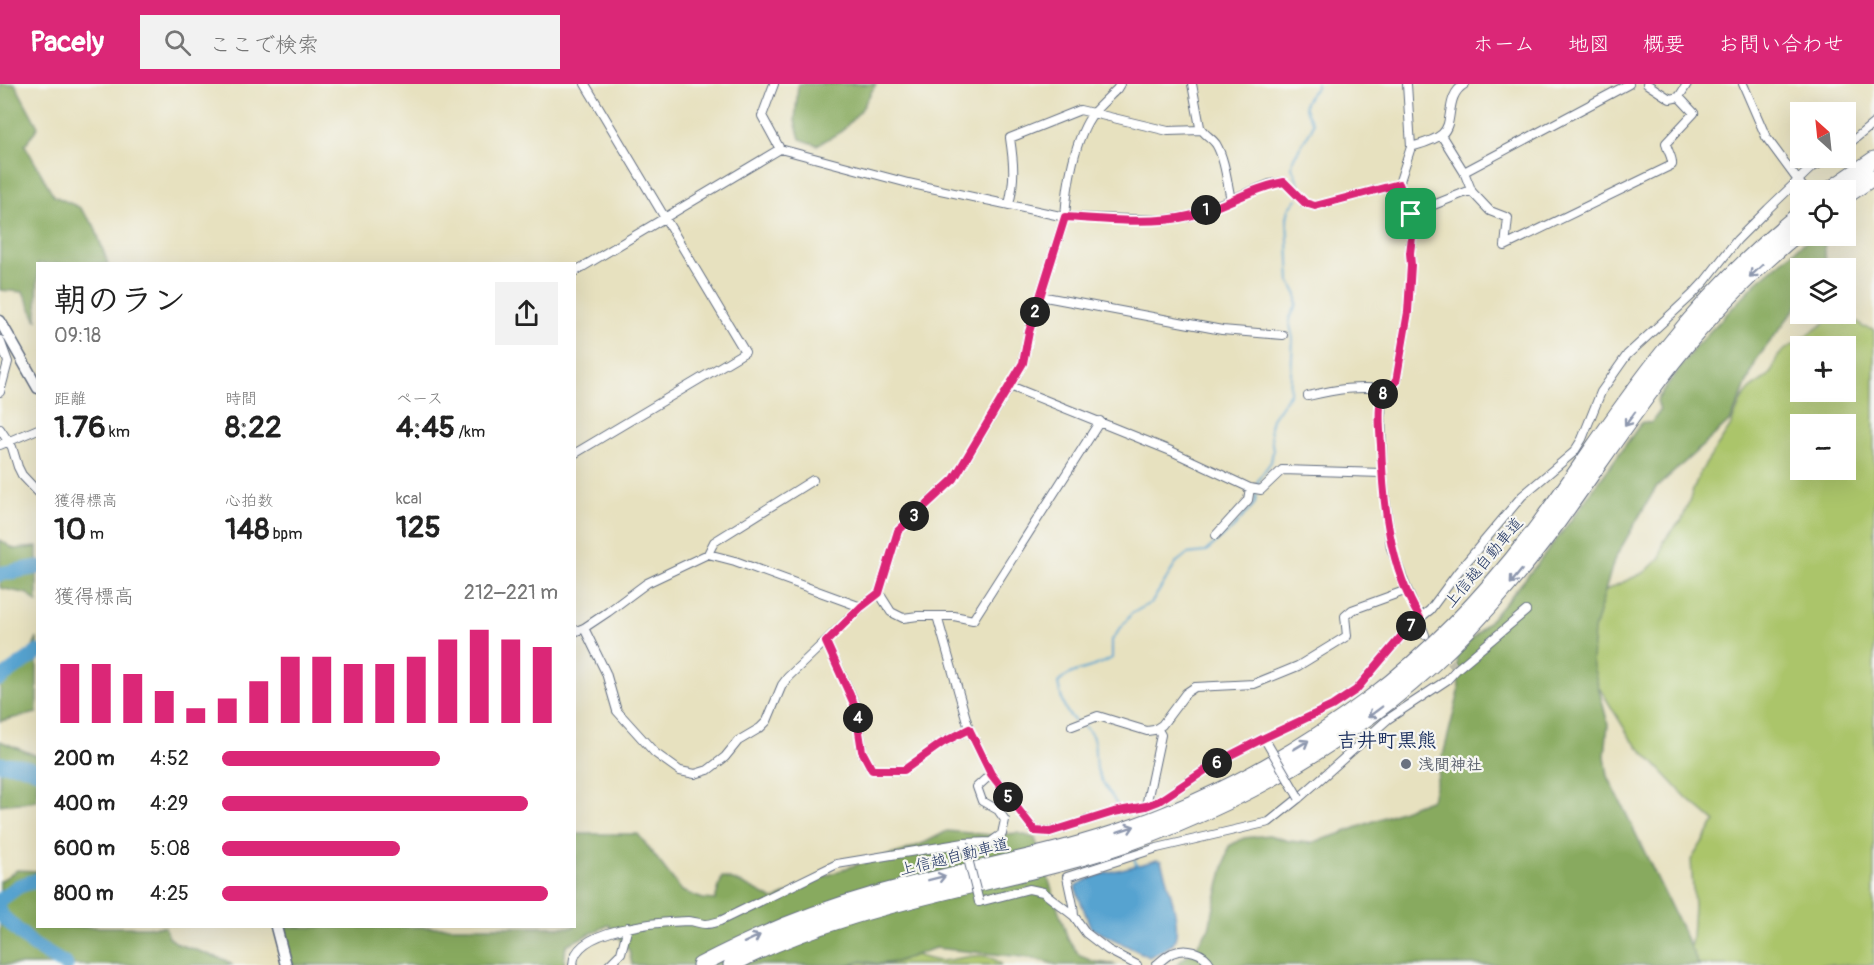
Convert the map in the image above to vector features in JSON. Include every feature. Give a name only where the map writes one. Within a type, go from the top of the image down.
[{"type":"highway","points":[[1844,180],[1874,159]]},
{"type":"highway","points":[[1856,189],[1874,177]]},
{"type":"highway","name":"上信越自動車道","points":[[700,965],[767,932],[835,907],[908,885],[1080,843],[1149,821],[1242,779],[1338,721],[1395,678],[1468,610],[1532,534],[1634,390],[1688,321],[1735,270],[1790,222]]},
{"type":"highway","name":"上信越自動車道","points":[[731,965],[773,945],[839,920],[911,899],[1081,858],[1152,835],[1250,790],[1346,733],[1404,690],[1480,618],[1547,537],[1680,353],[1747,279],[1790,241]]},
{"type":"street","points":[[576,453],[745,352],[585,84]]},
{"type":"street","points":[[774,84],[762,116],[780,149]]},
{"type":"street","points":[[584,628],[606,673],[616,711],[655,753],[680,771],[695,774],[708,770],[725,757],[738,741],[767,721],[782,685],[788,677],[861,607],[879,593],[898,531],[954,479],[1023,363],[1029,332],[1065,217],[1078,143],[1093,113],[1118,89],[1120,84]]},
{"type":"street","points":[[1192,84],[1201,130],[1214,141],[1220,153],[1231,200]]},
{"type":"street","points":[[1407,84],[1412,147],[1399,184],[1411,214],[1413,229],[1408,312],[1396,382],[1381,398],[1382,473],[1391,548],[1425,635]]},
{"type":"street","points":[[1412,147],[1441,135],[1446,130],[1454,94],[1465,84]]},
{"type":"street","points":[[1464,172],[1629,84]]},
{"type":"street","points":[[1647,84],[1670,99],[1679,97],[1687,84]]},
{"type":"street","points":[[1743,84],[1766,137],[1797,180]]},
{"type":"street","points":[[1441,135],[1464,172],[1471,190],[1490,211],[1508,218],[1505,246],[1672,165],[1673,160],[1666,143],[1694,113],[1679,97]]},
{"type":"street","points":[[1009,206],[1014,181],[1010,138],[1080,110],[1168,132],[1201,130]]},
{"type":"street","points":[[1856,138],[1874,123]]},
{"type":"street","points":[[576,271],[780,149],[908,183],[1065,217],[1163,220],[1190,216],[1270,184],[1284,182],[1305,203],[1315,206],[1399,184]]},
{"type":"street","points":[[1799,180],[1811,168]]},
{"type":"street","points":[[937,616],[969,729],[991,774],[1035,831],[1050,832],[1159,801],[1219,761],[1332,706],[1356,690],[1404,633],[1430,610],[1458,572],[1522,496],[1574,452],[1601,392],[1627,355],[1692,295],[1737,240],[1790,189]]},
{"type":"street","points":[[1411,214],[1471,190]]},
{"type":"street","points":[[1040,296],[1222,330],[1282,334]]},
{"type":"street","points":[[1,331],[36,385]]},
{"type":"street","points":[[0,393],[8,362],[1,331]]},
{"type":"street","points":[[1010,386],[1100,421],[1250,488],[1261,490],[1282,470],[1382,473]]},
{"type":"street","points":[[1308,396],[1344,387],[1387,389]]},
{"type":"street","points":[[879,593],[891,612],[903,618],[954,616],[973,620],[1100,421]]},
{"type":"street","points":[[0,429],[4,444]]},
{"type":"street","points":[[4,444],[36,430]]},
{"type":"street","points":[[4,444],[12,447],[22,475],[36,489]]},
{"type":"street","points":[[576,631],[584,628],[647,583],[708,554],[714,542],[813,480]]},
{"type":"street","points":[[1216,535],[1248,500],[1250,488]]},
{"type":"street","points":[[708,554],[735,561],[861,607]]},
{"type":"street","points":[[1072,726],[1098,716],[1147,731],[1157,728],[1162,725],[1186,693],[1196,687],[1254,684],[1299,666],[1347,636],[1345,616],[1352,610],[1407,590]]},
{"type":"street","points":[[1074,916],[1067,877],[1157,848],[1269,822],[1388,718],[1447,680],[1526,611]]},
{"type":"street","points":[[826,642],[855,706],[862,751],[872,770],[904,770],[942,743],[969,729]]},
{"type":"street","points":[[1146,806],[1161,735],[1157,728]]},
{"type":"street","points":[[1264,738],[1299,798]]},
{"type":"street","points":[[573,965],[579,950],[589,940],[628,927],[690,921],[707,924],[720,921],[837,864],[964,843],[991,842],[1002,834],[1005,820],[998,810],[982,801],[977,787],[991,774]]},
{"type":"street","points":[[964,843],[979,902],[1029,889],[1043,892],[1074,916],[1086,933],[1108,950],[1137,965]]},
{"type":"street","points":[[609,965],[621,952],[628,927]]},
{"type":"street","points":[[276,928],[286,965]]},
{"type":"street","points":[[1156,965],[1173,953],[1185,950],[1206,957],[1211,965]]},
{"type":"green space","points":[[0,84],[15,84],[38,127],[25,145],[54,196],[79,207],[94,225],[107,262],[36,262],[36,319],[23,292],[0,290]]},
{"type":"green space","points":[[798,84],[876,84],[861,110],[841,132],[817,145],[800,139],[795,121]]},
{"type":"green space","points":[[1800,246],[1825,246],[1825,258],[1790,258],[1790,315],[1757,359],[1731,420],[1655,489],[1614,560],[1594,630],[1592,662],[1608,724],[1605,756],[1608,776],[1699,965],[1176,965],[1193,951],[1209,928],[1229,846],[1244,838],[1269,835],[1289,841],[1310,843],[1432,799],[1459,692],[1457,654],[1508,600],[1577,512],[1642,422],[1651,423],[1660,411],[1657,400],[1695,347],[1757,282]]},
{"type":"green space","points":[[1856,321],[1863,327],[1874,330],[1874,965],[1686,965],[1692,938],[1694,906],[1691,860],[1715,822],[1687,798],[1631,739],[1590,673],[1582,601],[1645,572],[1660,558],[1664,541],[1682,520],[1699,474],[1730,427],[1742,399],[1752,387],[1772,371],[1782,352],[1790,347],[1790,402],[1856,402],[1856,336],[1806,336],[1823,324],[1856,324]]},
{"type":"green space","points":[[0,540],[14,549],[36,547],[36,602],[28,594],[0,588]]},
{"type":"green space","points":[[36,640],[36,713],[0,721],[0,672],[31,653]]},
{"type":"green space","points":[[0,741],[36,756],[36,800],[0,805]]},
{"type":"green space","points":[[947,831],[992,835],[1018,833],[1035,838],[1068,939],[1080,956],[1095,962],[1118,965],[1057,965],[1032,958],[935,948],[896,962],[879,964],[862,961],[849,965],[632,965],[629,950],[609,925],[566,945],[564,965],[292,965],[285,928],[576,928],[576,834],[638,834],[682,891],[703,899],[715,900],[722,877],[739,882],[774,900],[849,867],[926,842]]},
{"type":"green space","points":[[17,870],[36,871],[36,928],[165,928],[169,937],[178,944],[225,960],[232,965],[0,965],[0,881]]},
{"type":"green space","points":[[916,955],[939,961],[980,955],[995,959],[1002,965],[850,965],[861,962],[888,964]]},
{"type":"water","points":[[1157,860],[1161,861],[1173,903],[1176,936],[1171,945],[1149,957],[1091,928],[1075,887],[1103,874]]},
{"type":"waterway","points":[[1301,194],[1292,167],[1293,159],[1312,128],[1313,123],[1304,104],[1317,84]]},
{"type":"waterway","points":[[1257,487],[1258,480],[1271,462],[1273,451],[1270,427],[1272,419],[1290,393],[1293,339],[1289,320],[1297,304],[1297,295],[1290,282],[1287,218],[1289,209],[1297,199]]},
{"type":"waterway","points":[[1075,721],[1066,709],[1058,683],[1070,674],[1112,658],[1112,640],[1131,614],[1152,602],[1177,562],[1187,554],[1205,552],[1233,528],[1255,503],[1256,492]]},
{"type":"waterway","points":[[0,574],[36,567]]},
{"type":"waterway","points":[[0,679],[36,653]]},
{"type":"waterway","points":[[1083,726],[1092,735],[1099,774],[1118,807]]},
{"type":"waterway","points":[[0,764],[19,765],[36,770]]},
{"type":"waterway","points":[[1134,858],[1137,867]]},
{"type":"waterway","points":[[0,900],[19,886],[36,881]]},
{"type":"waterway","points":[[0,911],[2,916],[33,945],[66,965]]},
{"type":"tunnel","points":[[1442,653],[1457,669]]},
{"type":"place","name":"浅間神社","points":[[1406,764]]},
{"type":"district","name":"吉井町黒熊","points":[[1387,740]]},
{"type":"route","points":[[1284,182],[1305,203],[1315,206],[1399,184],[1411,214],[1413,229],[1408,312],[1396,382],[1381,398],[1380,426],[1382,473],[1391,548],[1413,607],[1420,618],[1404,633],[1356,690],[1332,706],[1219,761],[1159,801],[1050,832],[1035,831],[991,774],[969,729],[942,743],[904,770],[872,770],[862,751],[855,706],[826,642],[861,607],[879,593],[898,531],[954,479],[1023,363],[1029,332],[1065,217],[1163,220],[1190,216],[1270,184],[1284,182]]}]
